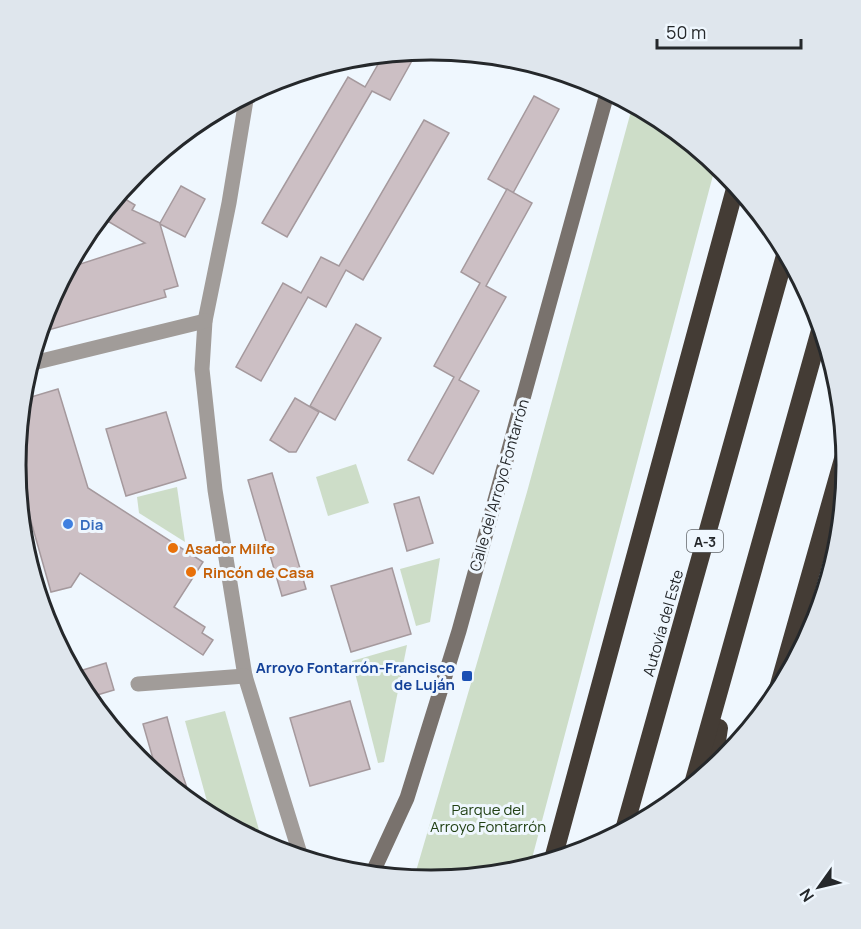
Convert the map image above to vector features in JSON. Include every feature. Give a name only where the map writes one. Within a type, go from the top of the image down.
[{"type":"highway","points":[[556,850],[733,195]]},
{"type":"highway","name":"Autovía del Este","points":[[627,818],[782,265]]},
{"type":"highway","points":[[697,770],[817,343]]},
{"type":"highway","points":[[788,655],[835,487]]},
{"type":"highway","points":[[715,753],[730,654]]},
{"type":"street","name":"Calle del Arroyo Fontarrón","points":[[376,866],[407,798],[459,632],[606,99]]},
{"type":"street","points":[[245,104],[230,203],[205,321],[202,369],[215,490],[245,676],[298,847]]},
{"type":"street","points":[[39,362],[205,321]]},
{"type":"street","points":[[138,684],[245,676]]},
{"type":"green space","name":"Parque del Arroyo Fontarrón","points":[[631,113],[677,143],[713,174],[532,857],[457,869],[416,869],[527,492]]},
{"type":"green space","points":[[356,464],[369,503],[328,516],[316,477]]},
{"type":"green space","points":[[177,487],[185,542],[139,513],[137,497]]},
{"type":"green space","points":[[440,558],[430,622],[416,626],[400,569]]},
{"type":"green space","points":[[407,645],[384,762],[378,763],[352,661]]},
{"type":"green space","points":[[225,711],[259,832],[207,802],[185,721]]},
{"type":"building","points":[[412,60],[390,100],[372,91],[287,237],[262,223],[348,77],[365,87],[379,63]]},
{"type":"building","points":[[534,96],[559,109],[513,193],[488,179]]},
{"type":"building","points":[[424,120],[449,133],[363,280],[346,270],[326,307],[308,297],[261,381],[236,367],[283,283],[301,293],[321,257],[339,266]]},
{"type":"building","points":[[181,186],[205,199],[185,237],[160,224],[178,286],[164,290],[166,297],[48,330],[67,285],[79,265],[145,243],[107,221],[125,199],[135,205],[132,210],[160,223]]},
{"type":"building","points":[[507,189],[532,203],[486,286],[506,297],[459,380],[479,391],[433,474],[408,460],[454,377],[434,366],[480,283],[461,272]]},
{"type":"building","points":[[356,324],[381,338],[335,420],[310,406]]},
{"type":"building","points":[[58,389],[88,488],[203,562],[174,607],[205,627],[202,633],[213,640],[203,655],[80,573],[71,587],[51,592],[28,513],[26,491],[26,438],[31,397]]},
{"type":"building","points":[[295,398],[319,412],[296,452],[289,452],[270,440]]},
{"type":"building","points":[[166,412],[186,478],[126,496],[106,429]]},
{"type":"building","points":[[272,473],[306,589],[282,596],[248,480]]},
{"type":"building","points":[[419,497],[433,543],[407,551],[394,504]]},
{"type":"building","points":[[392,568],[411,634],[351,652],[331,586]]},
{"type":"building","points":[[106,663],[114,690],[97,695],[82,670]]},
{"type":"building","points":[[350,701],[370,769],[310,786],[290,718]]},
{"type":"building","points":[[167,717],[187,788],[153,760],[143,724]]},
{"type":"place","name":"Dia","points":[[68,524]]},
{"type":"place","name":"Asador Milfe","points":[[173,548]]},
{"type":"place","name":"Rincón de Casa","points":[[191,572]]},
{"type":"place","name":"Arroyo Fontarrón-Francisco de Luján","points":[[467,676]]}]
